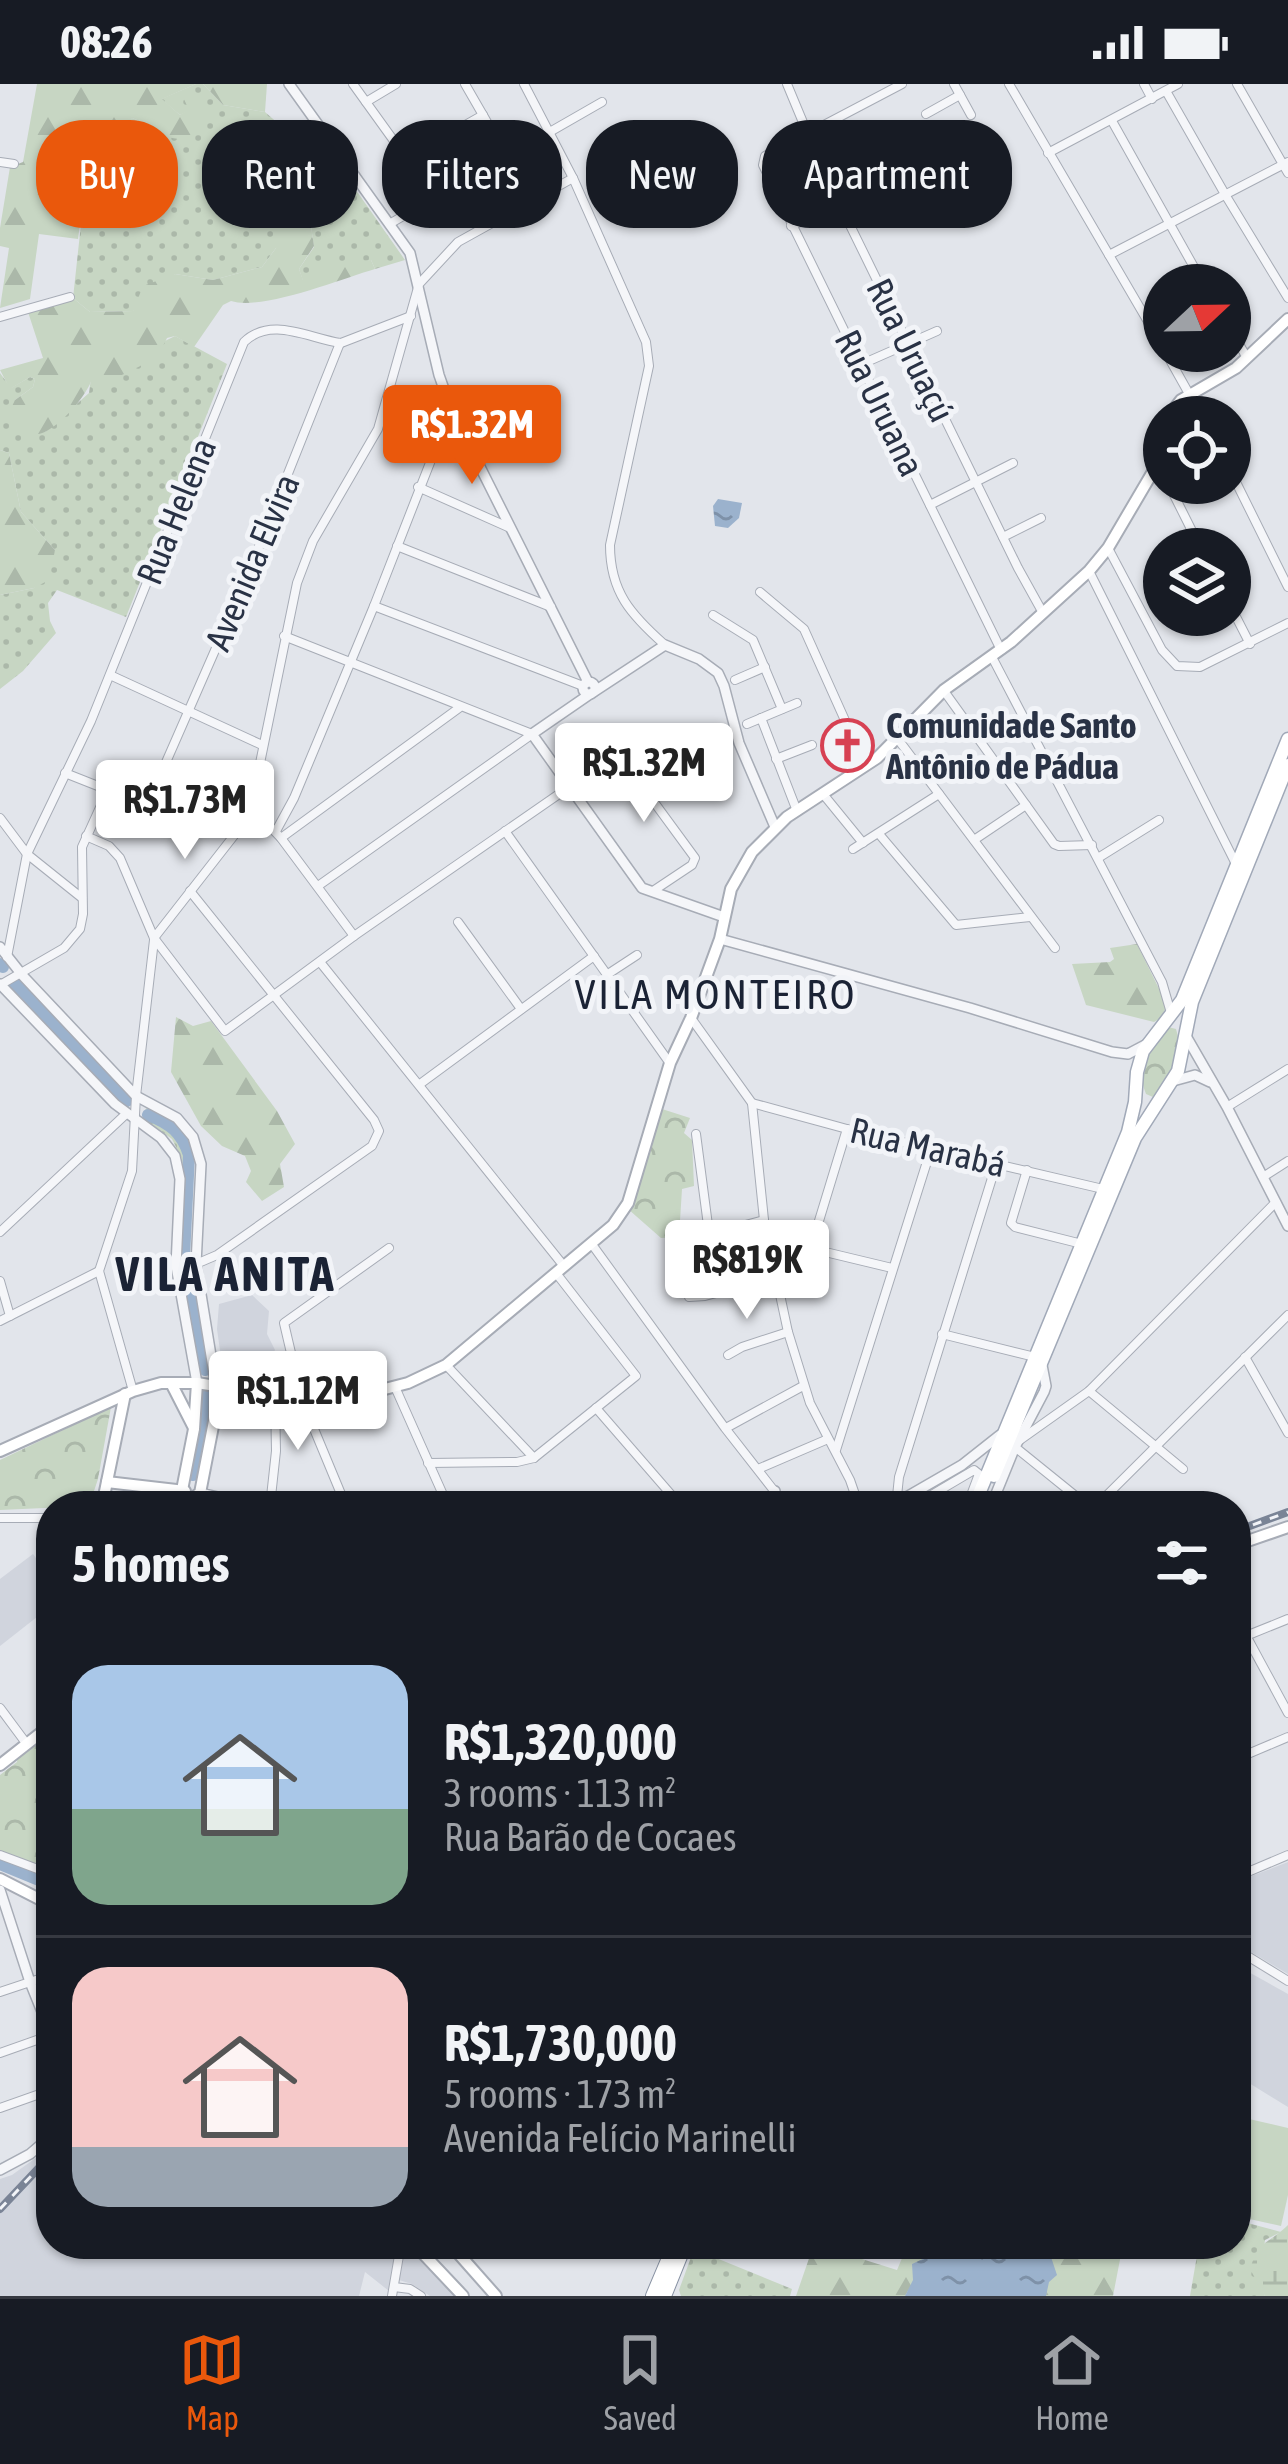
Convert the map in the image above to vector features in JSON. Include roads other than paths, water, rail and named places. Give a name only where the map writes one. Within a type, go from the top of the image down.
[{"type":"highway","points":[[653,2296],[669,2259]]},
{"type":"highway","points":[[664,2296],[679,2259]]},
{"type":"main road","points":[[1251,354],[1288,319]]},
{"type":"main road","points":[[1186,396],[1230,372]]},
{"type":"main road","points":[[0,1451],[151,1385],[197,1383],[302,1400],[354,1397],[395,1387],[446,1365],[591,1243],[620,1218],[628,1203],[670,1063],[720,939],[731,889],[752,852],[775,826],[866,767],[944,690],[996,653],[1089,572],[1143,487]]},
{"type":"main road","points":[[1008,1449],[1004,1431],[1136,1138],[1183,1060],[1192,1002],[1288,740]]},
{"type":"main road","points":[[983,1491],[1008,1449],[1128,1132],[1139,1062],[1182,1000],[1288,765]]},
{"type":"main road","points":[[1154,1035],[1172,1024],[1185,1034]]},
{"type":"main road","points":[[1136,1084],[1144,1101],[1163,1096]]},
{"type":"main road","points":[[171,1383],[194,1429]]},
{"type":"main road","points":[[182,1490],[197,1383]]},
{"type":"main road","points":[[200,1491],[217,1386]]},
{"type":"main road","points":[[104,1491],[129,1393]]},
{"type":"main road","points":[[106,1482],[188,1491]]},
{"type":"main road","points":[[1251,1540],[1288,1527]]},
{"type":"main road","points":[[0,1765],[36,1735]]},
{"type":"main road","points":[[0,1879],[36,1897]]},
{"type":"main road","points":[[428,2259],[463,2296]]},
{"type":"main road","points":[[463,2259],[496,2296]]},
{"type":"street","points":[[353,84],[382,124]]},
{"type":"street","points":[[366,103],[396,84]]},
{"type":"street","points":[[465,84],[486,120]]},
{"type":"street","points":[[524,84],[544,120]]},
{"type":"street","name":"Rua Uruaçú","points":[[788,84],[801,120]]},
{"type":"street","points":[[834,120],[902,84]]},
{"type":"street","points":[[954,84],[971,115]]},
{"type":"street","points":[[1009,84],[1143,314]]},
{"type":"street","points":[[1144,84],[1152,99]]},
{"type":"street","points":[[1048,153],[1178,84]]},
{"type":"street","points":[[1109,255],[1286,166],[1237,84]]},
{"type":"street","points":[[292,85],[382,211]]},
{"type":"street","points":[[1166,91],[1288,298]]},
{"type":"street","points":[[926,114],[960,95]]},
{"type":"street","points":[[562,124],[602,102]]},
{"type":"street","points":[[474,120],[483,115]]},
{"type":"street","points":[[1112,121],[1192,264]]},
{"type":"street","points":[[562,156],[649,356],[610,545],[616,586],[628,607],[664,645],[699,659],[718,674],[740,743],[775,826]]},
{"type":"street","points":[[0,162],[14,164]]},
{"type":"street","points":[[129,1393],[99,1270],[132,1171],[131,1118],[154,938],[251,808],[297,583],[313,541],[378,429],[419,284],[458,242],[573,178]]},
{"type":"street","points":[[394,228],[413,259],[451,409],[589,687]]},
{"type":"street","name":"Rua Uruana","points":[[791,228],[930,505],[996,653],[1162,982],[1171,1013]]},
{"type":"street","name":"Rua Uruaçú","points":[[851,228],[1043,613]]},
{"type":"street","points":[[0,317],[70,297]]},
{"type":"street","points":[[340,344],[412,315]]},
{"type":"street","name":"Rua Helena","points":[[2,948],[12,930],[27,854],[86,734],[244,342],[268,328],[340,344]]},
{"type":"street","points":[[862,364],[937,331]]},
{"type":"street","name":"Avenida Elvira","points":[[108,790],[149,796],[244,584],[340,344]]},
{"type":"street","points":[[1177,372],[1192,396]]},
{"type":"street","points":[[279,834],[451,409]]},
{"type":"street","points":[[930,505],[1013,464]]},
{"type":"street","points":[[418,487],[508,526]]},
{"type":"street","points":[[1247,504],[1288,587]]},
{"type":"street","points":[[1003,537],[1041,518]]},
{"type":"street","points":[[397,546],[553,608]]},
{"type":"street","points":[[1108,548],[1162,650],[1177,666],[1201,667],[1288,623]]},
{"type":"street","points":[[1089,572],[1241,873]]},
{"type":"street","points":[[760,592],[804,629],[866,767]]},
{"type":"street","points":[[374,606],[589,687]]},
{"type":"street","points":[[713,615],[754,640],[782,710]]},
{"type":"street","points":[[284,636],[532,734],[637,883],[651,893],[724,917]]},
{"type":"street","points":[[1246,636],[1250,644]]},
{"type":"street","points":[[318,886],[574,704],[589,687],[609,681],[664,645]]},
{"type":"street","points":[[735,680],[765,667]]},
{"type":"street","points":[[110,675],[262,745]]},
{"type":"street","points":[[944,690],[1056,845],[1092,845]]},
{"type":"street","points":[[747,724],[797,703]]},
{"type":"street","points":[[279,834],[460,707]]},
{"type":"street","points":[[761,718],[797,811]]},
{"type":"street","points":[[86,836],[109,846],[120,858],[154,938],[225,1031],[650,731]]},
{"type":"street","points":[[897,739],[1055,948]]},
{"type":"street","points":[[776,760],[812,745]]},
{"type":"street","points":[[618,753],[695,858],[692,865],[651,893]]},
{"type":"street","points":[[65,773],[108,790],[80,858],[80,929],[64,948],[0,985],[131,1118],[168,1144],[179,1168],[176,1263],[197,1383]]},
{"type":"street","points":[[823,794],[863,843]]},
{"type":"street","points":[[853,849],[939,794]]},
{"type":"street","points":[[974,840],[1026,805]]},
{"type":"street","points":[[251,808],[279,834],[354,936]]},
{"type":"street","points":[[0,818],[27,854],[82,898]]},
{"type":"street","points":[[1098,857],[1159,820]]},
{"type":"street","points":[[505,831],[670,1063]]},
{"type":"street","points":[[879,833],[956,925],[1032,917]]},
{"type":"street","points":[[190,892],[379,1131],[372,1146],[218,1255],[196,1264]]},
{"type":"street","points":[[458,922],[521,1010]]},
{"type":"street","points":[[12,930],[2,948],[20,973],[136,1096],[177,1118],[193,1137],[201,1165],[196,1264],[217,1386]]},
{"type":"street","points":[[720,939],[1112,1052],[1134,1052],[1154,1035]]},
{"type":"street","points":[[608,974],[637,955]]},
{"type":"street","points":[[420,1084],[594,956]]},
{"type":"street","points":[[320,962],[420,1084],[636,1376],[534,1458],[428,1462]]},
{"type":"street","points":[[691,1018],[752,1103],[764,1220],[788,1333],[803,1386],[852,1491]]},
{"type":"street","points":[[1185,1034],[1288,1226]]},
{"type":"street","points":[[1112,1052],[1136,1084]]},
{"type":"street","points":[[1227,1107],[1288,1069]]},
{"type":"street","points":[[1173,1081],[1196,1075],[1215,1085]]},
{"type":"street","name":"Rua Marabá","points":[[752,1103],[1105,1190]]},
{"type":"street","points":[[0,1232],[131,1118]]},
{"type":"street","points":[[811,1247],[847,1129]]},
{"type":"street","points":[[696,1134],[709,1233]]},
{"type":"street","points":[[836,1453],[931,1148]]},
{"type":"street","points":[[1263,1177],[1288,1161]]},
{"type":"street","points":[[896,1491],[997,1162]]},
{"type":"street","points":[[1027,1170],[1011,1221],[1015,1227],[1082,1244]]},
{"type":"street","points":[[1008,1449],[1088,1391],[1276,1202]]},
{"type":"street","points":[[670,1242],[764,1220]]},
{"type":"street","points":[[767,1238],[892,1268]]},
{"type":"street","points":[[591,1243],[775,1491]]},
{"type":"street","points":[[340,1491],[302,1400],[284,1323],[389,1248]]},
{"type":"street","points":[[0,1321],[99,1270]]},
{"type":"street","points":[[689,1297],[776,1277]]},
{"type":"street","points":[[0,1281],[10,1316]]},
{"type":"street","points":[[1108,1491],[1288,1315]]},
{"type":"street","points":[[728,1355],[788,1333]]},
{"type":"street","points":[[942,1334],[1038,1361],[1046,1386],[1008,1449],[996,1491]]},
{"type":"street","points":[[1245,1357],[1288,1433]]},
{"type":"street","points":[[446,1365],[534,1458]]},
{"type":"street","points":[[725,1428],[803,1386]]},
{"type":"street","points":[[395,1387],[441,1491]]},
{"type":"street","points":[[1088,1391],[1183,1468]]},
{"type":"street","points":[[272,1491],[275,1398]]},
{"type":"street","points":[[596,1408],[668,1491]]},
{"type":"street","points":[[917,1491],[976,1456],[1004,1431]]},
{"type":"street","points":[[758,1469],[828,1439]]},
{"type":"street","points":[[1008,1449],[1070,1491]]},
{"type":"street","points":[[938,1491],[974,1470],[979,1474],[976,1491]]},
{"type":"street","points":[[0,1518],[36,1518]]},
{"type":"street","points":[[1251,1634],[1288,1619]]},
{"type":"street","points":[[1251,1654],[1288,1713]]},
{"type":"street","points":[[0,1708],[26,1743]]},
{"type":"street","points":[[1251,1753],[1288,1737]]},
{"type":"street","points":[[0,1855],[36,1868]]},
{"type":"street","points":[[1251,1871],[1288,1856]]},
{"type":"street","points":[[0,1890],[36,1997]]},
{"type":"street","points":[[1251,1958],[1288,1981]]},
{"type":"street","points":[[0,1993],[36,1980]]},
{"type":"street","points":[[0,2054],[36,2041]]},
{"type":"street","points":[[0,2108],[36,2095]]},
{"type":"street","points":[[0,2170],[36,2148]]},
{"type":"street","points":[[398,2259],[393,2292],[410,2290],[422,2296]]},
{"type":"water","points":[[718,499],[742,503],[739,518],[728,528],[715,526],[713,506]]},
{"type":"water","points":[[923,2259],[1052,2259],[1057,2275],[1049,2282],[1046,2296],[905,2296],[913,2280],[912,2264]]},
{"type":"waterway","points":[[0,964],[3,967]]},
{"type":"waterway","points":[[13,981],[127,1101]]},
{"type":"waterway","points":[[148,1115],[174,1130],[189,1155],[184,1256],[205,1370]]},
{"type":"waterway","points":[[193,1475],[205,1392]]},
{"type":"waterway","points":[[0,1864],[36,1879]]},
{"type":"railway","points":[[1251,1526],[1288,1512]]},
{"type":"railway","points":[[0,2209],[36,2171]]},
{"type":"place","name":"Comunidade Santo Antônio de Pádua","points":[[847,746]]},
{"type":"district","name":"VILA MONTEIRO","points":[[716,994]]},
{"type":"district","name":"VILA ANITA","points":[[226,1273]]}]
